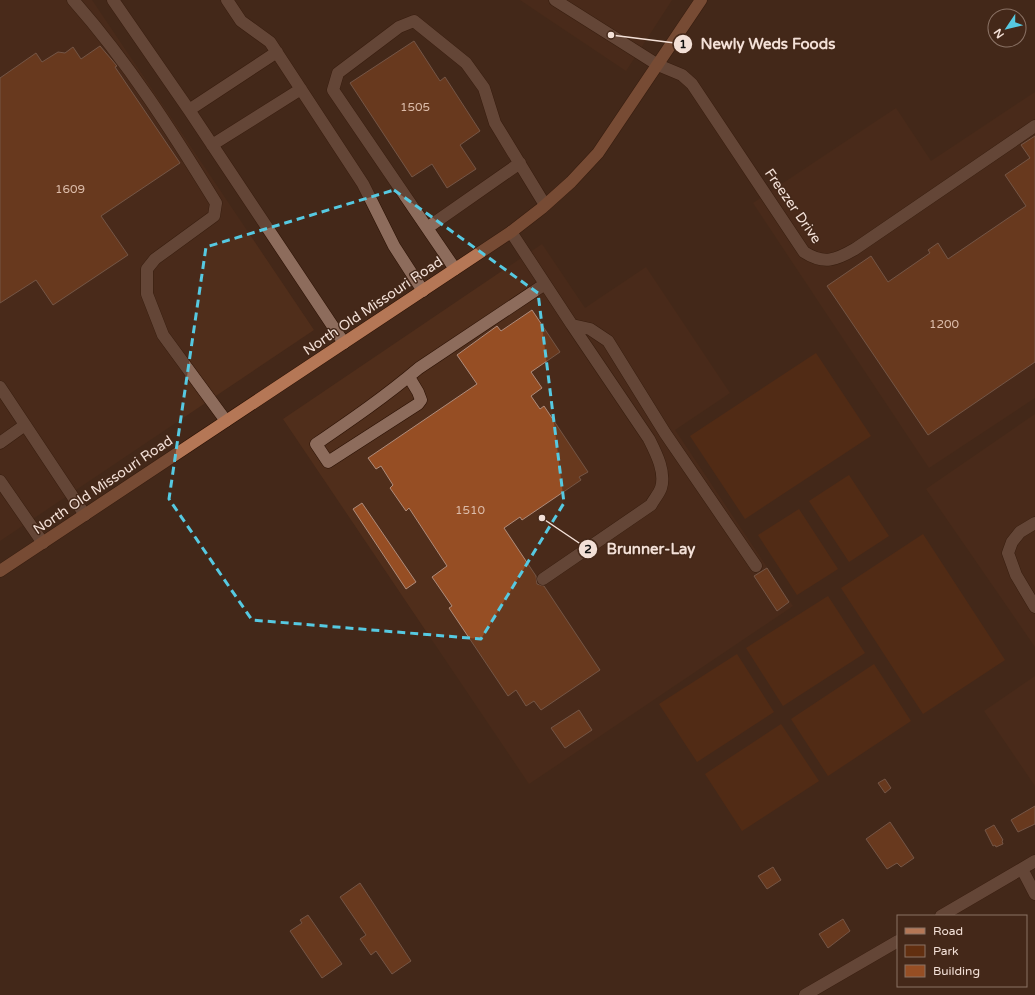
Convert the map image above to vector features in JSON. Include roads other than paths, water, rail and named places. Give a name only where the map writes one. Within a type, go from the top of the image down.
[{"type":"main road","name":"North Old Missouri Road","points":[[0,571],[511,232],[545,205],[571,182],[598,153],[702,0]]},
{"type":"street","points":[[73,0],[103,34],[184,150],[216,203],[214,216],[156,259],[147,269],[147,294],[163,335],[226,421]]},
{"type":"street","points":[[113,0],[189,110],[344,343]]},
{"type":"street","points":[[227,0],[241,21],[270,42],[277,52],[363,184],[394,246],[423,291]]},
{"type":"street","name":"Freezer Drive","points":[[555,0],[658,65],[682,75],[692,84],[804,252],[815,259],[826,260],[840,258],[855,249],[1035,126]]},
{"type":"street","points":[[455,269],[333,90],[338,73],[399,28],[414,21],[466,62],[484,88],[495,123],[545,205]]},
{"type":"street","points":[[189,110],[277,52]]},
{"type":"street","points":[[212,145],[301,89]]},
{"type":"street","points":[[427,228],[520,164]]},
{"type":"street","points":[[511,232],[649,439],[657,456],[662,472],[661,487],[651,505],[543,579]]},
{"type":"street","points":[[409,377],[421,400],[418,404],[328,462],[316,444],[388,395],[409,377],[545,284]]},
{"type":"street","points":[[572,325],[590,329],[608,341],[664,433],[756,566]]},
{"type":"street","points":[[0,387],[85,515]]},
{"type":"street","points":[[0,443],[25,425]]},
{"type":"street","points":[[0,481],[43,543]]},
{"type":"street","points":[[1035,523],[1020,532],[1012,542],[1008,553],[1016,575],[1035,607]]},
{"type":"street","points":[[943,915],[1035,861]]},
{"type":"street","points":[[1022,869],[1035,894]]},
{"type":"street","points":[[806,995],[897,942]]},
{"type":"place","name":"Newly Weds Foods","points":[[611,35]]},
{"type":"place","name":"Brunner-Lay","points":[[542,518]]}]
